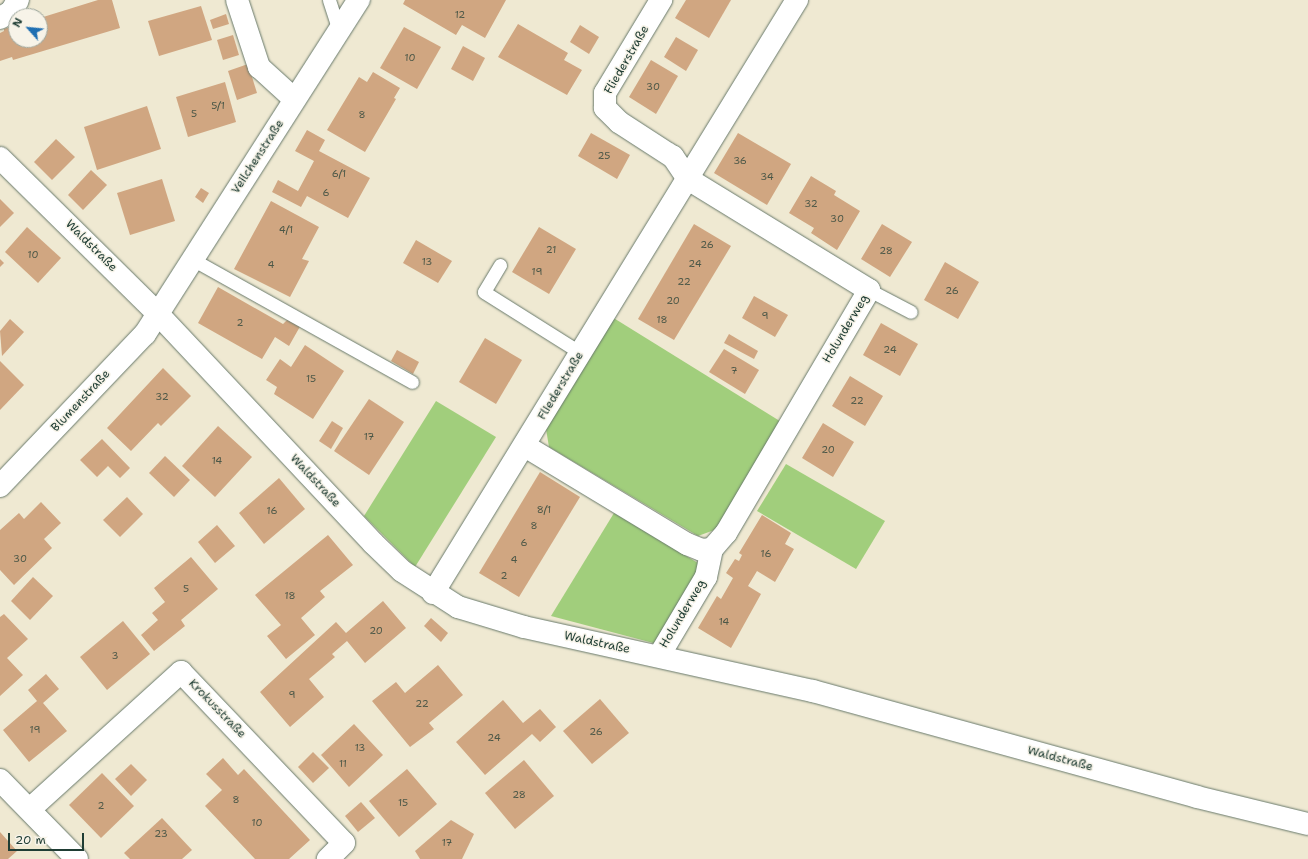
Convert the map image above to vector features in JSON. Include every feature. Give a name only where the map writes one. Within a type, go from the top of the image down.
[{"type":"street","points":[[0,18],[11,12],[18,0]]},
{"type":"street","points":[[237,0],[259,66],[294,99]]},
{"type":"street","name":"Veilchenstraße","points":[[158,314],[294,99],[359,0]]},
{"type":"street","name":"Fliederstraße","points":[[661,0],[605,93],[605,108],[619,122],[673,157],[688,179]]},
{"type":"street","name":"Fliederstraße","points":[[433,593],[525,446],[797,0]]},
{"type":"street","name":"Waldstraße","points":[[0,158],[158,314],[373,543],[402,571],[433,593],[458,607],[524,627],[813,691],[1197,797],[1308,824]]},
{"type":"street","name":"Holunderweg","points":[[659,656],[706,577],[712,549],[726,533],[869,290],[688,179]]},
{"type":"street","name":"Blumenstraße","points":[[4,474],[145,334],[158,314]]},
{"type":"street","points":[[525,446],[687,544],[702,550],[712,549]]},
{"type":"street","name":"Krokusstraße","points":[[30,809],[181,672],[344,843],[328,859]]},
{"type":"street","points":[[0,780],[30,809],[77,859]]},
{"type":"lane","points":[[329,0],[339,30]]},
{"type":"lane","points":[[192,259],[412,382]]},
{"type":"lane","points":[[500,265],[484,292],[581,353]]},
{"type":"lane","points":[[869,290],[911,312]]},
{"type":"green space","points":[[612,317],[783,423],[717,529],[698,536],[549,447],[546,429]]},
{"type":"green space","points":[[436,401],[496,437],[415,567],[364,516]]},
{"type":"green space","points":[[786,464],[885,521],[856,569],[757,511]]},
{"type":"green space","points":[[614,513],[698,563],[700,573],[657,644],[551,616]]},
{"type":"building","points":[[98,0],[112,0],[120,28],[13,60],[12,57],[0,61],[0,33],[8,28],[8,48],[48,48],[48,16]]},
{"type":"building","points":[[405,0],[506,0],[485,38],[462,25],[456,35],[403,4]]},
{"type":"building","points":[[686,0],[731,0],[709,38],[675,18]]},
{"type":"building","points":[[201,6],[212,40],[159,56],[148,21]]},
{"type":"building","points":[[226,14],[229,24],[213,29],[210,20]]},
{"type":"building","points":[[518,24],[568,53],[564,60],[582,70],[567,95],[498,57]]},
{"type":"building","points":[[580,25],[599,37],[589,54],[570,42]]},
{"type":"building","points":[[404,27],[441,47],[417,89],[380,68]]},
{"type":"building","points":[[233,35],[239,55],[223,60],[217,40]]},
{"type":"building","points":[[676,37],[698,50],[686,71],[664,57]]},
{"type":"building","points":[[463,46],[485,58],[473,81],[451,69]]},
{"type":"building","points":[[651,60],[678,76],[656,114],[629,97]]},
{"type":"building","points":[[248,64],[257,93],[237,100],[228,71]]},
{"type":"building","points":[[373,72],[400,88],[394,98],[396,99],[365,152],[327,130],[359,77],[367,82]]},
{"type":"building","points":[[225,82],[236,122],[188,137],[176,97]]},
{"type":"building","points":[[147,106],[161,149],[97,170],[84,127]]},
{"type":"building","points":[[307,130],[325,140],[319,151],[370,178],[348,218],[307,196],[301,207],[272,192],[278,180],[298,191],[314,161],[295,151]]},
{"type":"building","points":[[591,133],[630,155],[617,179],[578,156]]},
{"type":"building","points":[[738,133],[791,164],[767,205],[714,173]]},
{"type":"building","points":[[56,139],[75,157],[52,180],[34,162]]},
{"type":"building","points":[[91,170],[107,185],[83,210],[68,195]]},
{"type":"building","points":[[811,176],[836,191],[834,195],[860,211],[837,250],[811,233],[814,228],[789,213]]},
{"type":"building","points":[[162,179],[175,221],[130,235],[117,193]]},
{"type":"building","points":[[201,188],[209,193],[203,203],[195,197]]},
{"type":"building","points":[[0,199],[14,213],[0,227]]},
{"type":"building","points":[[271,201],[319,227],[302,259],[309,261],[290,297],[234,269]]},
{"type":"building","points":[[694,224],[731,246],[674,340],[638,319]]},
{"type":"building","points":[[882,224],[912,242],[890,277],[861,259]]},
{"type":"building","points":[[27,227],[61,258],[38,283],[5,252]]},
{"type":"building","points":[[539,227],[576,249],[549,294],[512,272]]},
{"type":"building","points":[[416,240],[452,261],[438,283],[403,263]]},
{"type":"building","points":[[0,259],[4,263],[0,267]]},
{"type":"building","points":[[945,262],[979,282],[958,319],[924,300]]},
{"type":"building","points":[[218,287],[283,324],[290,317],[302,323],[289,346],[275,337],[262,359],[198,323]]},
{"type":"building","points":[[754,296],[788,315],[775,337],[742,318]]},
{"type":"building","points":[[10,319],[24,332],[2,356],[0,331]]},
{"type":"building","points":[[881,323],[918,344],[900,376],[863,355]]},
{"type":"building","points":[[729,334],[758,351],[754,359],[724,343]]},
{"type":"building","points":[[485,338],[522,360],[496,404],[459,382]]},
{"type":"building","points":[[305,345],[344,371],[313,419],[274,394],[277,387],[266,380],[280,359],[291,367]]},
{"type":"building","points":[[724,349],[759,370],[745,394],[709,372]]},
{"type":"building","points":[[397,350],[419,362],[413,374],[391,361]]},
{"type":"building","points":[[0,361],[24,385],[0,410]]},
{"type":"building","points":[[163,368],[191,396],[161,426],[158,423],[131,451],[107,428]]},
{"type":"building","points":[[850,376],[883,396],[865,426],[832,406]]},
{"type":"building","points":[[369,399],[404,422],[369,475],[334,451]]},
{"type":"building","points":[[332,421],[343,428],[331,449],[319,441]]},
{"type":"building","points":[[823,423],[854,442],[833,477],[802,458]]},
{"type":"building","points":[[218,426],[252,457],[215,497],[182,466]]},
{"type":"building","points":[[102,439],[130,468],[120,478],[108,466],[97,477],[80,460]]},
{"type":"building","points":[[165,456],[190,480],[174,497],[149,473]]},
{"type":"building","points":[[540,472],[580,497],[519,597],[479,573]]},
{"type":"building","points":[[279,478],[305,509],[264,544],[239,513]]},
{"type":"building","points":[[127,497],[143,514],[120,537],[103,520]]},
{"type":"building","points":[[41,502],[61,523],[44,539],[52,548],[14,585],[0,570],[0,530],[19,513],[24,519]]},
{"type":"building","points":[[762,515],[791,533],[785,544],[794,549],[775,582],[757,571],[748,586],[761,594],[731,648],[698,628],[717,596],[721,599],[733,578],[726,573],[735,559],[739,561],[742,555],[739,553]]},
{"type":"building","points":[[217,525],[235,546],[215,563],[198,542]]},
{"type":"building","points":[[328,535],[353,565],[320,591],[325,597],[301,618],[315,635],[286,659],[267,636],[281,625],[255,595]]},
{"type":"building","points":[[191,557],[218,589],[181,620],[185,626],[154,651],[141,635],[158,620],[152,613],[165,602],[154,588]]},
{"type":"building","points":[[33,577],[53,596],[30,620],[11,601]]},
{"type":"building","points":[[383,601],[406,628],[365,663],[347,641],[332,654],[335,657],[309,679],[324,697],[290,727],[260,692],[336,622],[346,633]]},
{"type":"building","points":[[4,614],[28,639],[7,658],[23,675],[0,696],[0,617]]},
{"type":"building","points":[[431,618],[448,633],[441,642],[424,626]]},
{"type":"building","points":[[123,621],[150,654],[107,690],[80,657]]},
{"type":"building","points":[[438,665],[463,695],[429,723],[434,729],[410,747],[372,701],[396,682],[405,693]]},
{"type":"building","points":[[46,674],[59,689],[43,703],[67,731],[29,762],[3,730],[37,701],[28,690]]},
{"type":"building","points":[[600,699],[629,733],[592,764],[563,731]]},
{"type":"building","points":[[503,700],[523,723],[540,709],[556,727],[540,742],[532,734],[485,775],[456,742]]},
{"type":"building","points":[[354,724],[383,755],[349,787],[321,755]]},
{"type":"building","points":[[313,752],[329,768],[313,783],[298,767]]},
{"type":"building","points":[[223,758],[238,775],[244,769],[310,840],[289,859],[255,859],[205,806],[222,790],[206,774]]},
{"type":"building","points":[[524,760],[554,796],[515,829],[485,793]]},
{"type":"building","points":[[131,764],[147,780],[131,796],[115,779]]},
{"type":"building","points":[[407,769],[437,804],[399,837],[369,801]]},
{"type":"building","points":[[102,773],[134,806],[101,838],[69,805]]},
{"type":"building","points":[[361,802],[375,818],[358,832],[345,816]]},
{"type":"building","points":[[162,818],[192,850],[182,859],[130,859],[124,853]]},
{"type":"building","points":[[451,820],[474,834],[462,859],[420,859],[415,851]]},
{"type":"building","points":[[0,832],[17,851],[8,859],[0,859]]}]
